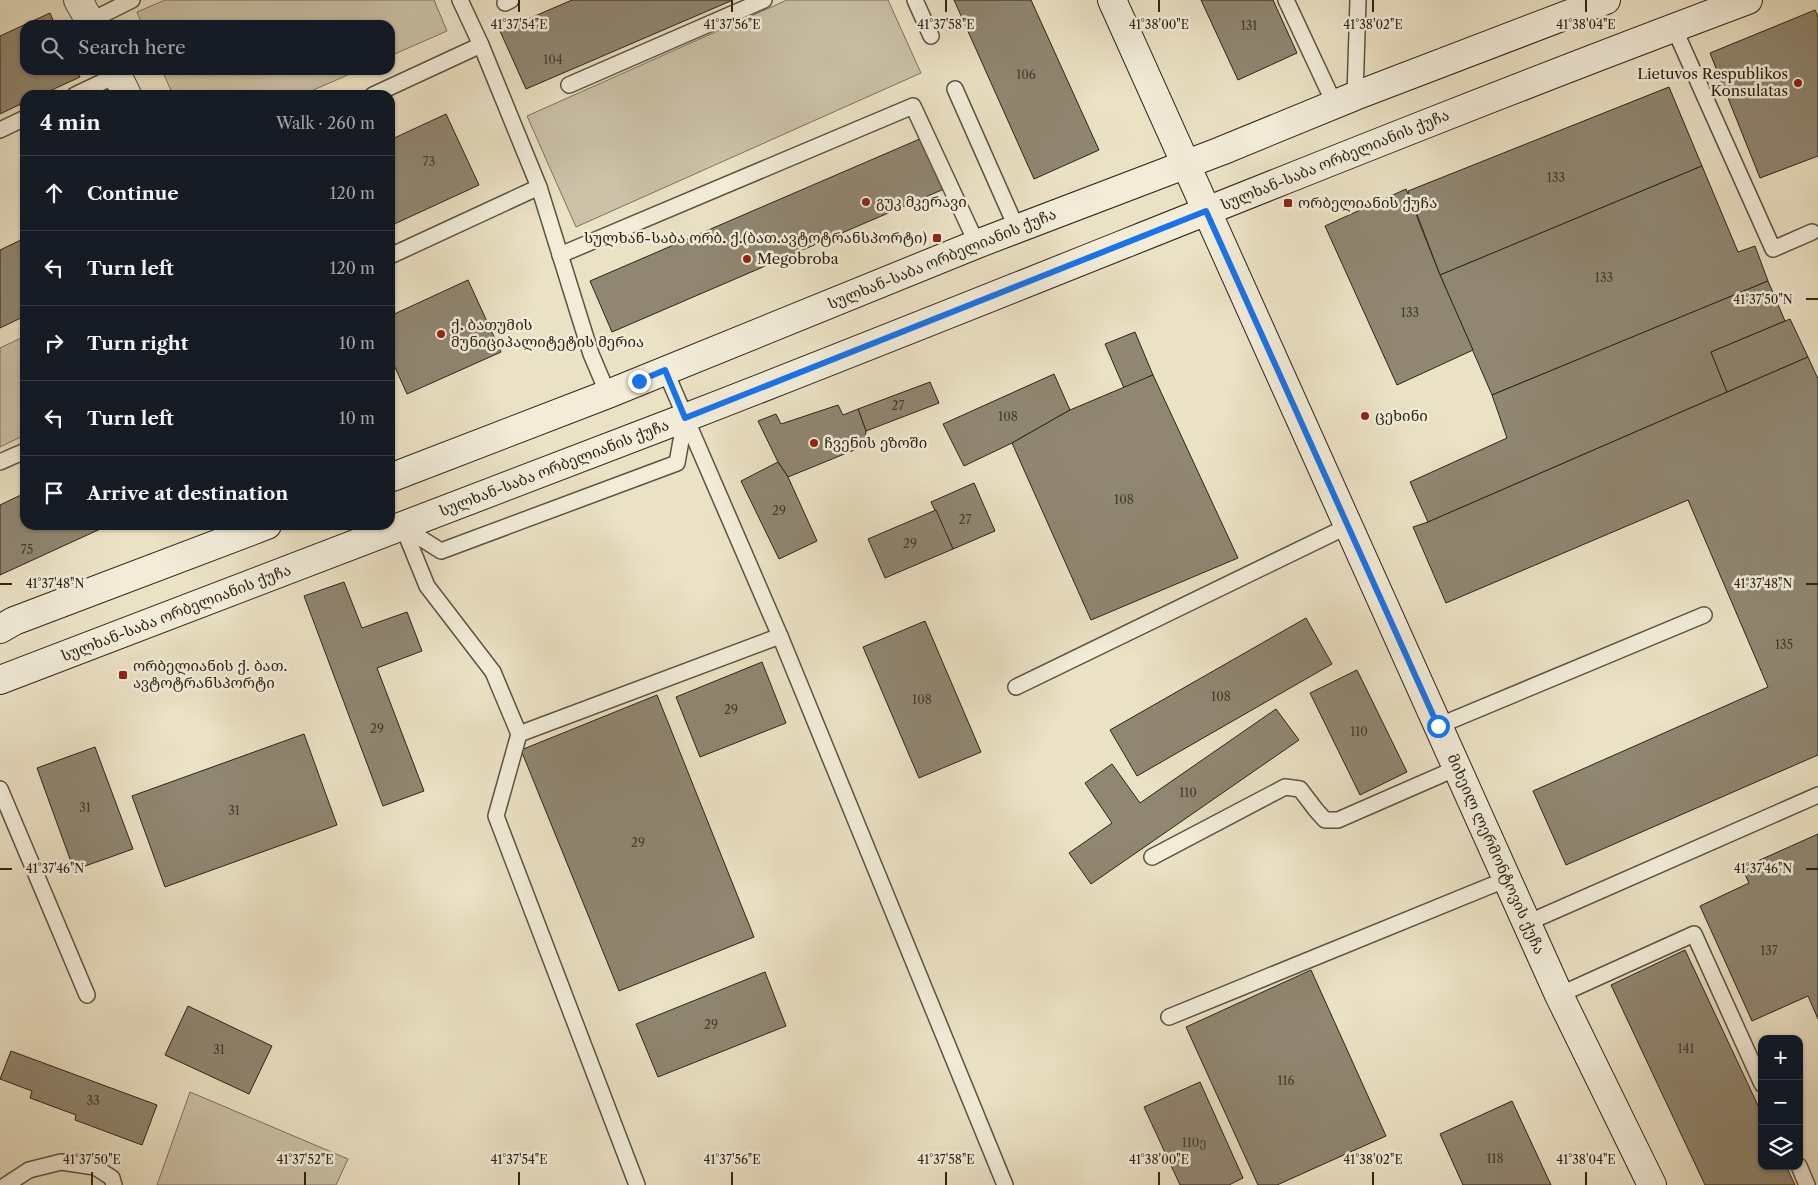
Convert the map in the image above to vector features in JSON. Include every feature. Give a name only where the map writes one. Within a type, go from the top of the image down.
[{"type":"street","name":"მიხეილ ლერმონტოვის ქუჩა","points":[[1112,0],[1559,995],[1652,1185]]},
{"type":"street","name":"სულხან-საბა ორბელიანის ქუჩა","points":[[395,476],[608,394],[978,244],[1606,0]]},
{"type":"street","name":"სულხან-საბა ორბელიანის ქუჩა","points":[[0,680],[685,418],[1243,195],[1748,0]]},
{"type":"street","points":[[0,629],[23,618],[255,530]]},
{"type":"lane","points":[[87,15],[132,0]]},
{"type":"lane","points":[[460,0],[539,187],[591,354],[608,394]]},
{"type":"lane","points":[[568,85],[764,0]]},
{"type":"lane","points":[[914,0],[931,36]]},
{"type":"lane","points":[[1286,0],[1345,100]]},
{"type":"lane","points":[[1345,100],[1358,0]]},
{"type":"lane","points":[[1674,28],[1773,248],[1812,232]]},
{"type":"lane","points":[[384,90],[480,45]]},
{"type":"lane","points":[[90,90],[120,80]]},
{"type":"lane","points":[[955,89],[1018,229]]},
{"type":"lane","points":[[560,255],[913,106],[978,244]]},
{"type":"lane","points":[[0,130],[20,120]]},
{"type":"lane","points":[[395,254],[539,187]]},
{"type":"lane","points":[[665,370],[780,636],[1005,1185]]},
{"type":"lane","points":[[403,527],[441,551],[677,463],[685,418]]},
{"type":"lane","points":[[0,462],[20,453]]},
{"type":"lane","points":[[1016,686],[1348,526]]},
{"type":"lane","points":[[403,527],[427,586],[493,672],[519,734],[496,816],[637,1185]]},
{"type":"lane","points":[[1438,726],[1704,615]]},
{"type":"lane","points":[[519,734],[780,636]]},
{"type":"lane","points":[[1152,857],[1285,787],[1300,789],[1325,820],[1338,820],[1457,768]]},
{"type":"lane","points":[[0,789],[87,995]]},
{"type":"lane","points":[[1527,923],[1818,795]]},
{"type":"lane","points":[[1169,1017],[1507,879]]},
{"type":"lane","points":[[1559,995],[1694,934],[1760,1080]]},
{"type":"lane","points":[[6,1185],[29,1170],[61,1162],[95,1167],[112,1178],[114,1185]]},
{"type":"lane","points":[[1801,1170],[1807,1185]]},
{"type":"shaded area","points":[[165,0],[434,0],[447,31],[395,54],[395,20],[140,20],[137,12]]},
{"type":"shaded area","points":[[787,0],[888,0],[921,73],[576,227],[527,116]]},
{"type":"shaded area","points":[[164,75],[348,75],[313,90],[171,90]]},
{"type":"shaded area","points":[[20,338],[20,437],[0,447],[0,348]]},
{"type":"shaded area","points":[[190,1092],[348,1159],[336,1185],[157,1185]]},
{"type":"building","points":[[572,0],[733,0],[526,89],[500,31]]},
{"type":"building","points":[[954,0],[1031,0],[1099,150],[1034,179]]},
{"type":"building","points":[[1201,0],[1273,0],[1297,53],[1238,80]]},
{"type":"building","points":[[1815,10],[1818,17],[1818,156],[1760,178],[1710,53]]},
{"type":"building","points":[[50,13],[53,20],[35,20]]},
{"type":"building","points":[[20,27],[20,75],[79,75],[80,77],[52,90],[20,90],[20,104],[0,114],[0,36]]},
{"type":"building","points":[[1669,87],[1702,166],[1440,275],[1408,191]]},
{"type":"building","points":[[446,114],[479,185],[395,224],[395,138]]},
{"type":"building","points":[[922,138],[944,189],[612,332],[590,281]]},
{"type":"building","points":[[1702,166],[1738,252],[1755,246],[1768,281],[1492,395],[1440,275]]},
{"type":"building","points":[[1406,189],[1440,275],[1473,350],[1397,385],[1325,226]]},
{"type":"building","points":[[20,240],[20,318],[0,328],[0,250]]},
{"type":"building","name":"ქ. ბათუმის მუნიციპალიტეტის მერია","points":[[468,280],[501,352],[407,394],[395,367],[395,314]]},
{"type":"building","points":[[1768,281],[1785,321],[1711,352],[1727,392],[1428,522],[1410,482],[1507,438],[1492,395]]},
{"type":"building","points":[[1790,319],[1808,357],[1727,392],[1711,352]]},
{"type":"building","points":[[1135,332],[1153,375],[1124,388],[1105,344]]},
{"type":"building","points":[[1808,357],[1818,379],[1818,755],[1566,865],[1533,791],[1768,687],[1688,500],[1446,603],[1413,527]]},
{"type":"building","points":[[1054,374],[1070,410],[1012,443],[964,466],[943,424]]},
{"type":"building","points":[[1153,375],[1238,558],[1091,620],[1012,443],[1070,410]]},
{"type":"building","points":[[930,382],[939,403],[866,431],[858,409]]},
{"type":"building","points":[[838,405],[843,415],[858,409],[866,431],[864,446],[788,477],[778,462],[758,421],[776,414],[781,424]]},
{"type":"building","points":[[778,462],[788,477],[817,541],[779,559],[741,481]]},
{"type":"building","points":[[974,483],[995,531],[953,549],[931,502]]},
{"type":"building","points":[[20,495],[20,530],[98,530],[0,575],[0,505]]},
{"type":"building","points":[[936,510],[953,549],[885,578],[868,539]]},
{"type":"building","points":[[344,582],[362,628],[407,612],[422,651],[377,668],[424,791],[383,806],[304,596]]},
{"type":"building","points":[[1306,618],[1332,664],[1137,776],[1110,730]]},
{"type":"building","points":[[925,621],[981,752],[919,778],[863,647]]},
{"type":"building","points":[[762,662],[786,723],[700,757],[676,697]]},
{"type":"building","points":[[1357,670],[1407,772],[1360,795],[1310,693]]},
{"type":"building","points":[[657,695],[754,937],[619,991],[521,750]]},
{"type":"building","points":[[1276,709],[1299,740],[1091,884],[1069,853],[1112,823],[1085,783],[1112,764],[1140,803]]},
{"type":"building","points":[[304,734],[337,825],[165,887],[132,796]]},
{"type":"building","points":[[95,747],[133,849],[74,870],[37,768]]},
{"type":"building","points":[[1818,834],[1818,1019],[1808,996],[1752,1021],[1700,906],[1749,883],[1742,868]]},
{"type":"building","points":[[1685,950],[1758,1105],[1758,1170],[1788,1170],[1795,1185],[1705,1185],[1611,985]]},
{"type":"building","points":[[1311,970],[1386,1136],[1277,1185],[1258,1185],[1186,1027]]},
{"type":"building","points":[[765,972],[786,1026],[658,1077],[636,1024]]},
{"type":"building","points":[[188,1006],[272,1046],[249,1094],[165,1055]]},
{"type":"building","points":[[11,1051],[157,1105],[142,1145],[75,1120],[76,1115],[30,1098],[32,1091],[0,1079]]},
{"type":"building","points":[[1200,1082],[1243,1178],[1229,1185],[1180,1185],[1144,1107]]},
{"type":"building","points":[[1512,1101],[1551,1185],[1463,1185],[1440,1134]]},
{"type":"place","name":"Lietuvos Respublikos Konsulatas","points":[[1798,83]]},
{"type":"place","name":"გუკ მკერავი","points":[[866,202]]},
{"type":"place","name":"ორბელიანის ქუჩა","points":[[1288,203]]},
{"type":"place","name":"სულხან-საბა ორბ. ქ.(ბათ.ავტოტრანსპორტი)","points":[[937,238]]},
{"type":"place","name":"Megobroba","points":[[747,259]]},
{"type":"place","name":"ქ. ბათუმის მუნიციპალიტეტის მერია","points":[[441,334]]},
{"type":"place","name":"ცეხინი","points":[[1365,416]]},
{"type":"place","name":"ჩვენის ეზოში","points":[[814,443]]},
{"type":"place","name":"ორბელიანის ქ. ბათ. ავტოტრანსპორტი","points":[[123,675]]},
{"type":"route","points":[[639,381],[665,370],[685,418],[1206,211],[1438,726]]}]
